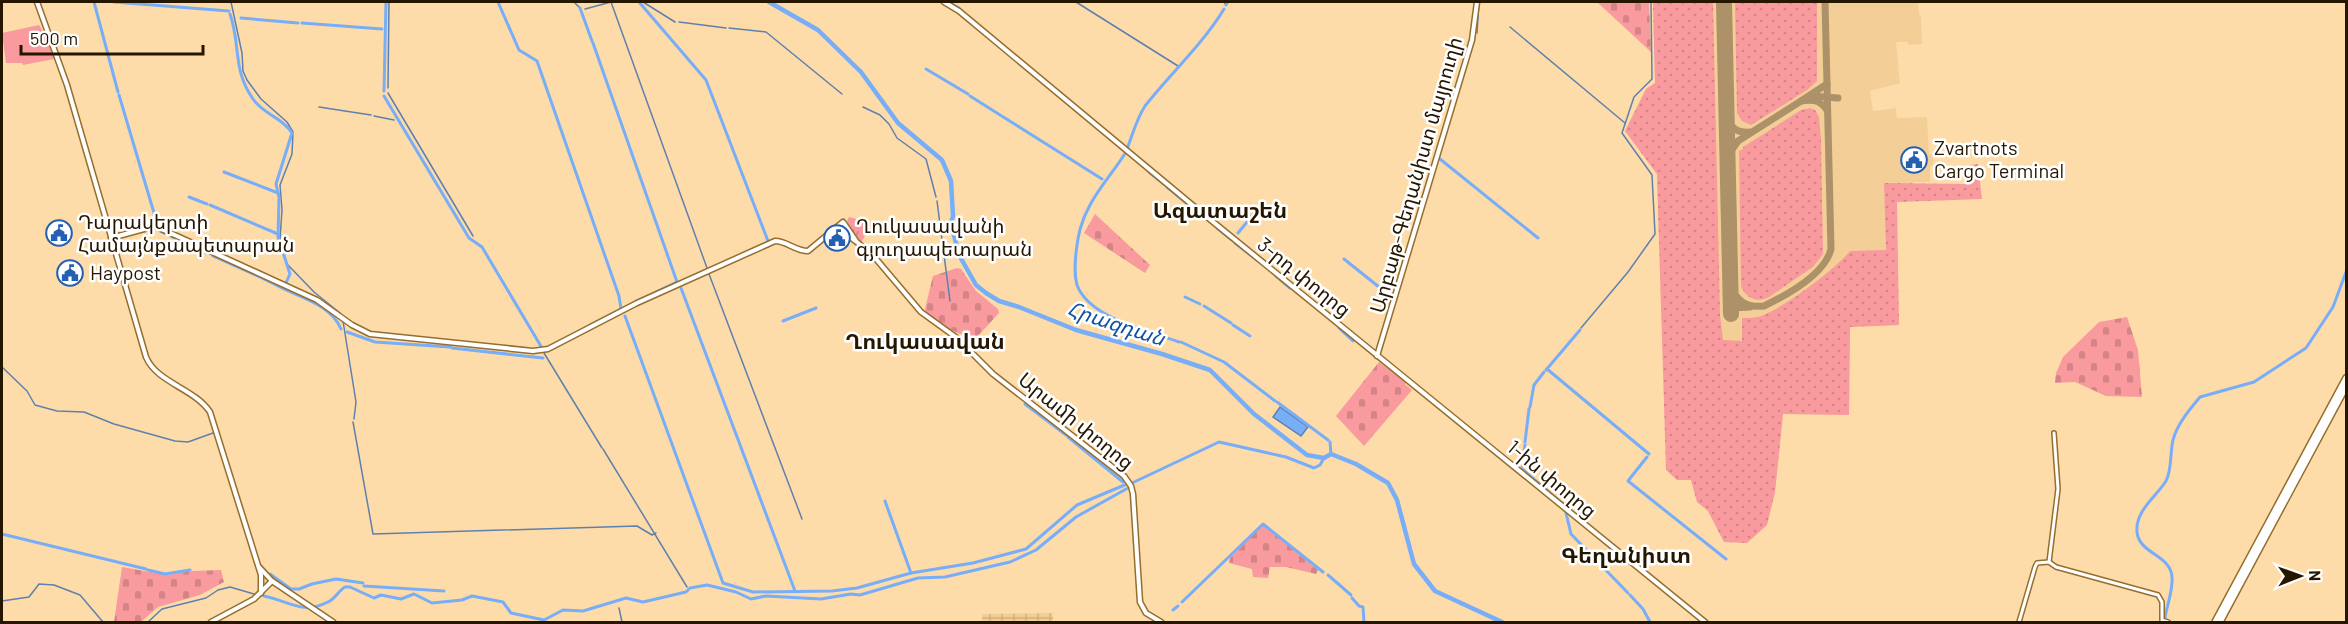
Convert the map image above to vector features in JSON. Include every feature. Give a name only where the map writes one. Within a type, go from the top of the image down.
[{"type":"highway","points":[[2215,622],[2346,378]]},
{"type":"highway","points":[[2220,622],[2346,387]]},
{"type":"main road","points":[[37,2],[64,76],[149,364],[205,405],[210,412],[259,566],[261,593]]},
{"type":"main road","name":"3-րդ փողոց","points":[[944,2],[959,11],[1379,357]]},
{"type":"main road","name":"Արբաթ-Գեղանիստ մայրուղի","points":[[1379,357],[1466,60],[1474,30],[1477,2]]},
{"type":"main road","name":"Արամի փողոց","points":[[111,238],[155,226],[317,300],[352,325],[370,334],[533,351],[548,349],[707,271],[775,241],[808,251],[843,222],[856,241],[885,268],[909,301],[921,312],[952,334],[993,374],[1124,476],[1132,487],[1140,602],[1146,613],[1161,622]]},
{"type":"main road","name":"Արամի փողոց","points":[[837,227],[850,239],[856,241]]},
{"type":"main road","name":"1-ին փողոց","points":[[1379,357],[1701,621]]},
{"type":"main road","points":[[259,566],[273,581],[333,622]]},
{"type":"main road","points":[[211,622],[261,593],[273,581]]},
{"type":"street","points":[[2049,562],[2058,489],[2054,433]]},
{"type":"street","points":[[2019,622],[2037,563],[2049,562],[2056,567],[2158,595],[2162,602],[2162,620],[2168,622]]},
{"type":"shaded area","points":[[1653,2],[1918,2],[1919,15],[1921,15],[1922,44],[1908,45],[1908,42],[1896,42],[1900,83],[1870,91],[1873,111],[1896,108],[1897,118],[1927,117],[1929,154],[1933,154],[1930,182],[1913,182],[1912,201],[1896,202],[1899,325],[1850,327],[1849,415],[1783,414],[1775,492],[1767,525],[1747,543],[1724,542],[1708,511],[1697,502],[1691,480],[1677,480],[1661,311],[1657,174],[1625,131],[1646,89],[1655,83]]},
{"type":"shaded area","points":[[1053,613],[1053,622],[982,622],[982,614]]},
{"type":"green space","points":[[1597,2],[1649,2],[1651,52]]},
{"type":"green space","points":[[1653,2],[1713,2],[1720,315],[1723,340],[1742,341],[1742,318],[1761,316],[1795,297],[1821,278],[1850,251],[1886,250],[1884,183],[1967,184],[1970,165],[1978,164],[1982,199],[1897,202],[1899,325],[1850,327],[1849,415],[1783,414],[1775,492],[1767,525],[1747,543],[1724,542],[1708,511],[1697,502],[1691,480],[1677,480],[1666,470],[1657,174],[1625,131],[1646,89],[1655,83]]},
{"type":"green space","points":[[1735,2],[1817,2],[1817,81],[1807,90],[1751,125],[1742,121],[1737,113]]},
{"type":"green space","points":[[39,25],[46,36],[54,59],[23,65],[22,63],[6,63],[2,33]]},
{"type":"green space","points":[[1810,108],[1815,110],[1819,117],[1823,254],[1813,267],[1769,297],[1761,300],[1753,299],[1741,286],[1739,151],[1801,110]]},
{"type":"green space","points":[[1095,214],[1150,265],[1145,273],[1084,233]]},
{"type":"green space","points":[[849,217],[872,223],[861,243],[856,239],[847,221]]},
{"type":"green space","points":[[957,268],[961,269],[976,291],[998,309],[999,313],[978,336],[963,335],[924,313],[933,276]]},
{"type":"green space","points":[[2127,317],[2138,350],[2142,397],[2106,396],[2075,382],[2055,383],[2056,373],[2063,357],[2099,322]]},
{"type":"green space","points":[[1379,362],[1406,382],[1405,384],[1412,390],[1364,446],[1336,416]]},
{"type":"green space","points":[[1263,525],[1318,570],[1316,574],[1286,567],[1270,567],[1268,578],[1253,577],[1252,569],[1229,563],[1230,558]]},
{"type":"green space","points":[[122,567],[167,575],[221,570],[224,582],[200,595],[158,607],[141,622],[114,622]]},
{"type":"water","points":[[1280,407],[1308,427],[1301,436],[1273,417]]},
{"type":"waterway","points":[[94,2],[118,92]]},
{"type":"waterway","points":[[114,2],[229,11]]},
{"type":"waterway","points":[[231,2],[242,53],[243,71],[247,80],[261,99],[287,122],[293,132],[292,154],[280,185],[282,210],[280,239],[287,264],[314,292],[340,313]]},
{"type":"waterway","points":[[384,91],[386,2]]},
{"type":"waterway","points":[[388,88],[389,2]]},
{"type":"waterway","points":[[498,2],[519,50],[537,61],[619,296],[621,309],[590,325]]},
{"type":"waterway","points":[[574,2],[580,8]]},
{"type":"waterway","points":[[585,9],[611,2],[707,268]]},
{"type":"waterway","points":[[639,2],[706,80],[768,241]]},
{"type":"waterway","points":[[643,2],[675,22]]},
{"type":"waterway","name":"Հրազդան","points":[[769,2],[818,30],[861,72],[898,123],[942,160],[951,181],[953,216],[951,223],[959,255],[976,285],[999,301],[1076,330],[1210,370],[1254,414],[1307,455],[1324,458],[1331,454],[1356,464],[1388,483],[1397,500],[1414,564],[1435,591],[1502,622]]},
{"type":"waterway","points":[[948,2],[959,8]]},
{"type":"waterway","points":[[1076,2],[1178,66]]},
{"type":"waterway","points":[[1477,33],[1479,2]]},
{"type":"waterway","points":[[1581,328],[1628,272],[1655,234],[1652,175],[1622,133],[1634,97],[1652,79],[1651,2]]},
{"type":"waterway","points":[[580,8],[592,41]]},
{"type":"waterway","points":[[1127,149],[1145,106],[1196,47],[1224,9]]},
{"type":"waterway","points":[[230,14],[239,67],[246,88],[262,109],[284,123],[292,133],[276,184],[279,197],[278,237],[290,274],[285,285]]},
{"type":"waterway","points":[[241,18],[298,23]]},
{"type":"waterway","points":[[679,22],[726,28]]},
{"type":"waterway","points":[[302,23],[382,29]]},
{"type":"waterway","points":[[1510,27],[1625,123]]},
{"type":"waterway","points":[[729,28],[766,32],[842,94]]},
{"type":"waterway","points":[[593,43],[677,282],[635,302]]},
{"type":"waterway","points":[[926,69],[968,94]]},
{"type":"waterway","points":[[388,93],[473,236]]},
{"type":"waterway","points":[[119,95],[157,223]]},
{"type":"waterway","points":[[384,96],[469,238],[482,247],[542,348]]},
{"type":"waterway","points":[[970,96],[1102,179]]},
{"type":"waterway","points":[[319,107],[371,115]]},
{"type":"waterway","points":[[863,107],[880,115],[889,124],[897,138],[926,159],[936,197]]},
{"type":"waterway","points":[[374,116],[394,120]]},
{"type":"waterway","points":[[1107,136],[1122,149]]},
{"type":"waterway","points":[[1126,152],[1094,198],[1082,222],[1076,257],[1077,285],[1084,296],[1107,315],[1179,342]]},
{"type":"waterway","points":[[1440,159],[1538,238]]},
{"type":"waterway","points":[[224,172],[278,193]]},
{"type":"waterway","points":[[1149,172],[1164,184]]},
{"type":"waterway","points":[[1167,187],[1190,206]]},
{"type":"waterway","points":[[189,197],[207,204]]},
{"type":"waterway","points":[[937,201],[950,301]]},
{"type":"waterway","points":[[210,205],[278,234]]},
{"type":"waterway","points":[[1196,211],[1205,218]]},
{"type":"waterway","points":[[1238,233],[1256,211]]},
{"type":"waterway","points":[[1217,228],[1232,240]]},
{"type":"waterway","points":[[160,231],[206,253]]},
{"type":"waterway","points":[[1235,243],[1257,260]]},
{"type":"waterway","points":[[1255,254],[1271,267]]},
{"type":"waterway","points":[[213,256],[260,277]]},
{"type":"waterway","points":[[1344,259],[1379,287]]},
{"type":"waterway","points":[[2165,618],[2172,588],[2170,570],[2161,559],[2143,545],[2139,539],[2137,524],[2139,517],[2168,477],[2173,440],[2178,428],[2200,397],[2254,382],[2306,348],[2333,307],[2346,272]]},
{"type":"waterway","points":[[709,274],[802,519]]},
{"type":"waterway","points":[[1276,276],[1290,288]]},
{"type":"waterway","points":[[262,278],[284,289]]},
{"type":"waterway","points":[[681,288],[795,591]]},
{"type":"waterway","points":[[286,290],[325,309],[337,321],[341,329]]},
{"type":"waterway","points":[[1185,297],[1200,304]]},
{"type":"waterway","points":[[1204,306],[1231,323]]},
{"type":"waterway","points":[[783,321],[816,308]]},
{"type":"waterway","points":[[625,316],[723,583],[753,592],[832,591],[857,588],[911,573],[973,563],[1026,549],[1077,505],[1127,484]]},
{"type":"waterway","points":[[343,321],[356,402],[354,419]]},
{"type":"waterway","points":[[1233,325],[1250,336]]},
{"type":"waterway","points":[[1339,328],[1353,341]]},
{"type":"waterway","points":[[1546,370],[1580,330]]},
{"type":"waterway","points":[[347,332],[375,342],[450,347]]},
{"type":"waterway","points":[[1181,342],[1224,362],[1275,401]]},
{"type":"waterway","points":[[452,348],[543,358]]},
{"type":"waterway","points":[[544,353],[602,448]]},
{"type":"waterway","points":[[2,367],[27,391],[35,405],[57,411],[84,412],[114,424],[175,441],[188,442],[213,433]]},
{"type":"waterway","points":[[1547,369],[1649,454]]},
{"type":"waterway","points":[[1530,407],[1534,385],[1544,372]]},
{"type":"waterway","points":[[1277,402],[1328,440]]},
{"type":"waterway","points":[[1025,404],[1066,435]]},
{"type":"waterway","points":[[1525,442],[1529,409]]},
{"type":"waterway","points":[[353,422],[373,534],[637,526],[652,535],[656,533]]},
{"type":"waterway","points":[[1068,437],[1123,482]]},
{"type":"waterway","points":[[1132,483],[1219,442],[1286,457],[1314,468],[1320,465],[1324,458]]},
{"type":"waterway","points":[[1330,442],[1331,454]]},
{"type":"waterway","points":[[1525,445],[1522,469],[1564,505]]},
{"type":"waterway","points":[[603,449],[687,587]]},
{"type":"waterway","points":[[1647,457],[1628,481],[1726,559]]},
{"type":"waterway","points":[[264,596],[303,607],[319,606],[330,601],[345,587],[374,598],[381,595],[401,599],[414,594],[432,603],[462,600],[472,596],[503,602],[511,613],[544,620],[563,610],[583,611],[626,598],[643,602],[707,585],[736,592],[751,599],[766,596],[821,599],[851,594],[860,595],[918,578],[945,577],[1010,562],[1036,550],[1076,517],[1128,488]]},
{"type":"waterway","points":[[885,501],[911,573]]},
{"type":"waterway","points":[[1566,513],[1571,534],[1628,593]]},
{"type":"waterway","points":[[1182,602],[1263,524],[1323,572]]},
{"type":"waterway","points":[[2,534],[146,569]]},
{"type":"waterway","points":[[148,570],[165,574],[190,570]]},
{"type":"waterway","points":[[270,574],[291,589],[336,579],[363,583]]},
{"type":"waterway","points":[[1328,575],[1351,595]]},
{"type":"waterway","points":[[2,601],[29,597],[39,584],[54,585],[80,595],[103,622]]},
{"type":"waterway","points":[[364,586],[444,591]]},
{"type":"waterway","points":[[148,622],[162,609],[206,598],[218,590],[230,587],[254,594]]},
{"type":"waterway","points":[[1630,595],[1643,609],[1650,622]]},
{"type":"waterway","points":[[1352,598],[1363,607],[1364,622]]},
{"type":"waterway","points":[[1173,610],[1178,606]]},
{"type":"waterway","points":[[619,608],[622,622]]},
{"type":"taxiway","points":[[1730,284],[1735,295],[1742,302],[1752,306],[1764,306],[1804,283],[1821,267],[1831,249],[1825,2]]},
{"type":"taxiway","points":[[1827,84],[1801,101],[1816,101],[1827,110]]},
{"type":"taxiway","points":[[1812,96],[1838,98]]},
{"type":"taxiway","points":[[1727,157],[1738,141],[1801,101]]},
{"type":"taxiway","points":[[1726,118],[1735,130],[1750,132]]},
{"type":"taxiway","points":[[1731,308],[1750,307]]},
{"type":"runway","points":[[1724,2],[1731,314]]},
{"type":"place","name":"Zvartnots Cargo Terminal","points":[[1914,160]]},
{"type":"place","name":"Դարակերտի Համայնքապետարան","points":[[59,233]]},
{"type":"place","name":"Ղուկասավանի գյուղապետարան","points":[[837,238]]},
{"type":"place","name":"Haypost","points":[[70,273]]},
{"type":"district","name":"Ազատաշեն","points":[[1220,210]]},
{"type":"district","name":"Ղուկասավան","points":[[925,341]]},
{"type":"district","name":"Գեղանիստ","points":[[1626,555]]}]
